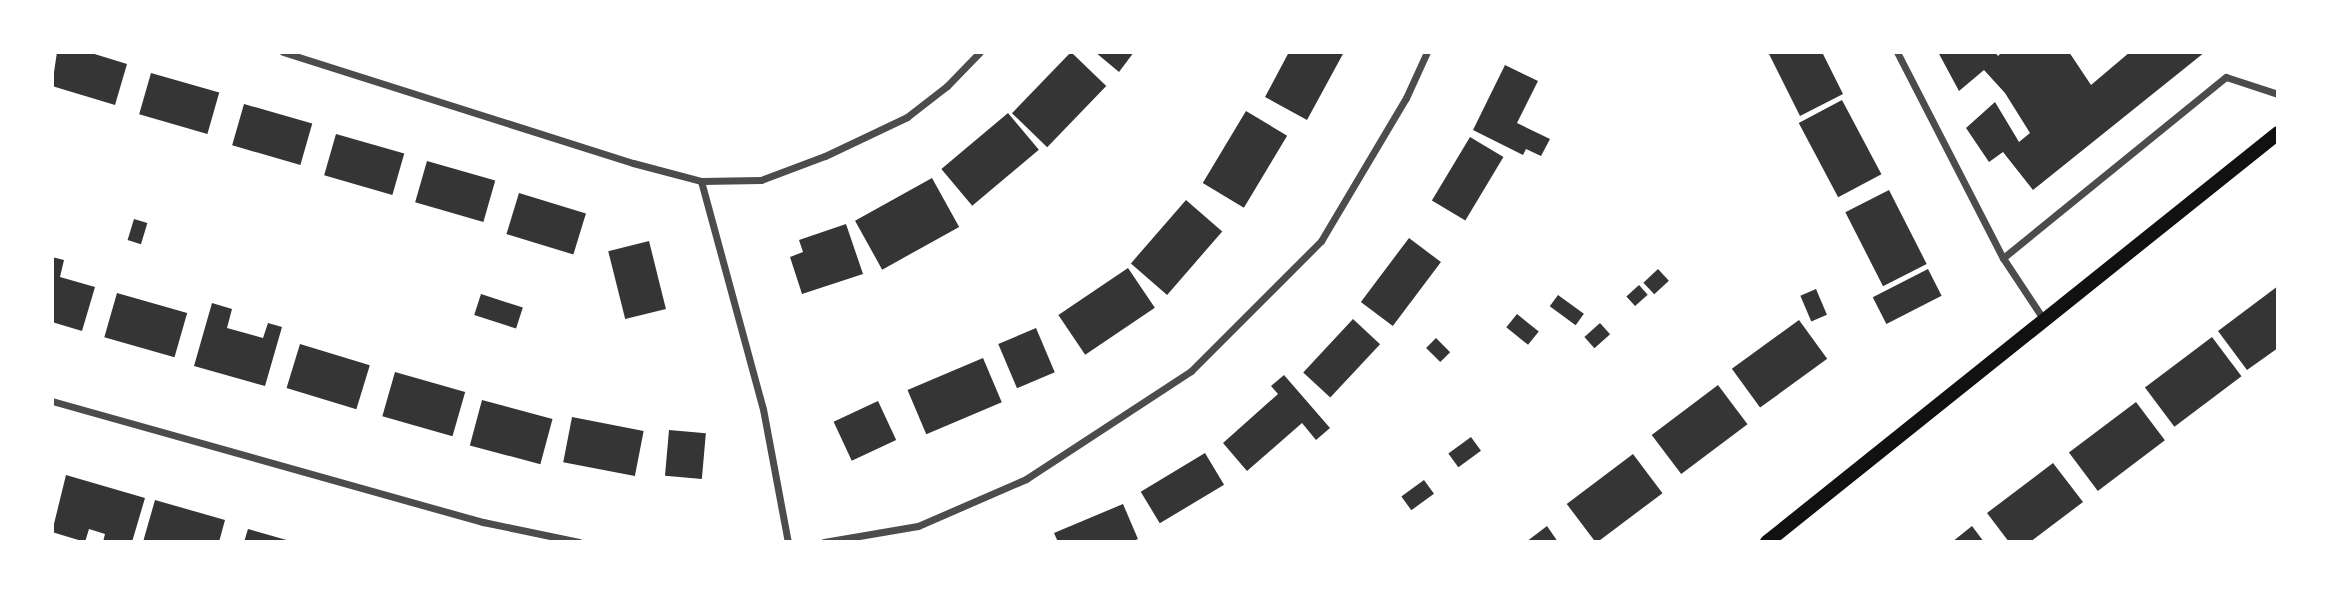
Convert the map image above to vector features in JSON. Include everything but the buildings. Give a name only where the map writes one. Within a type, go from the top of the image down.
[{"type":"main road","points":[[1768,541],[2277,133]]},
{"type":"street","points":[[283,52],[633,163],[701,181],[761,180],[825,156],[907,117],[947,86],[980,52]]},
{"type":"street","points":[[824,541],[918,526],[1026,479],[1191,371],[1321,241],[1406,98],[1427,52]]},
{"type":"street","points":[[1897,52],[2004,258],[2044,320]]},
{"type":"street","points":[[2004,258],[2226,77],[2277,94]]},
{"type":"street","points":[[701,181],[763,408],[788,541]]},
{"type":"street","points":[[52,401],[483,522],[579,541]]}]
